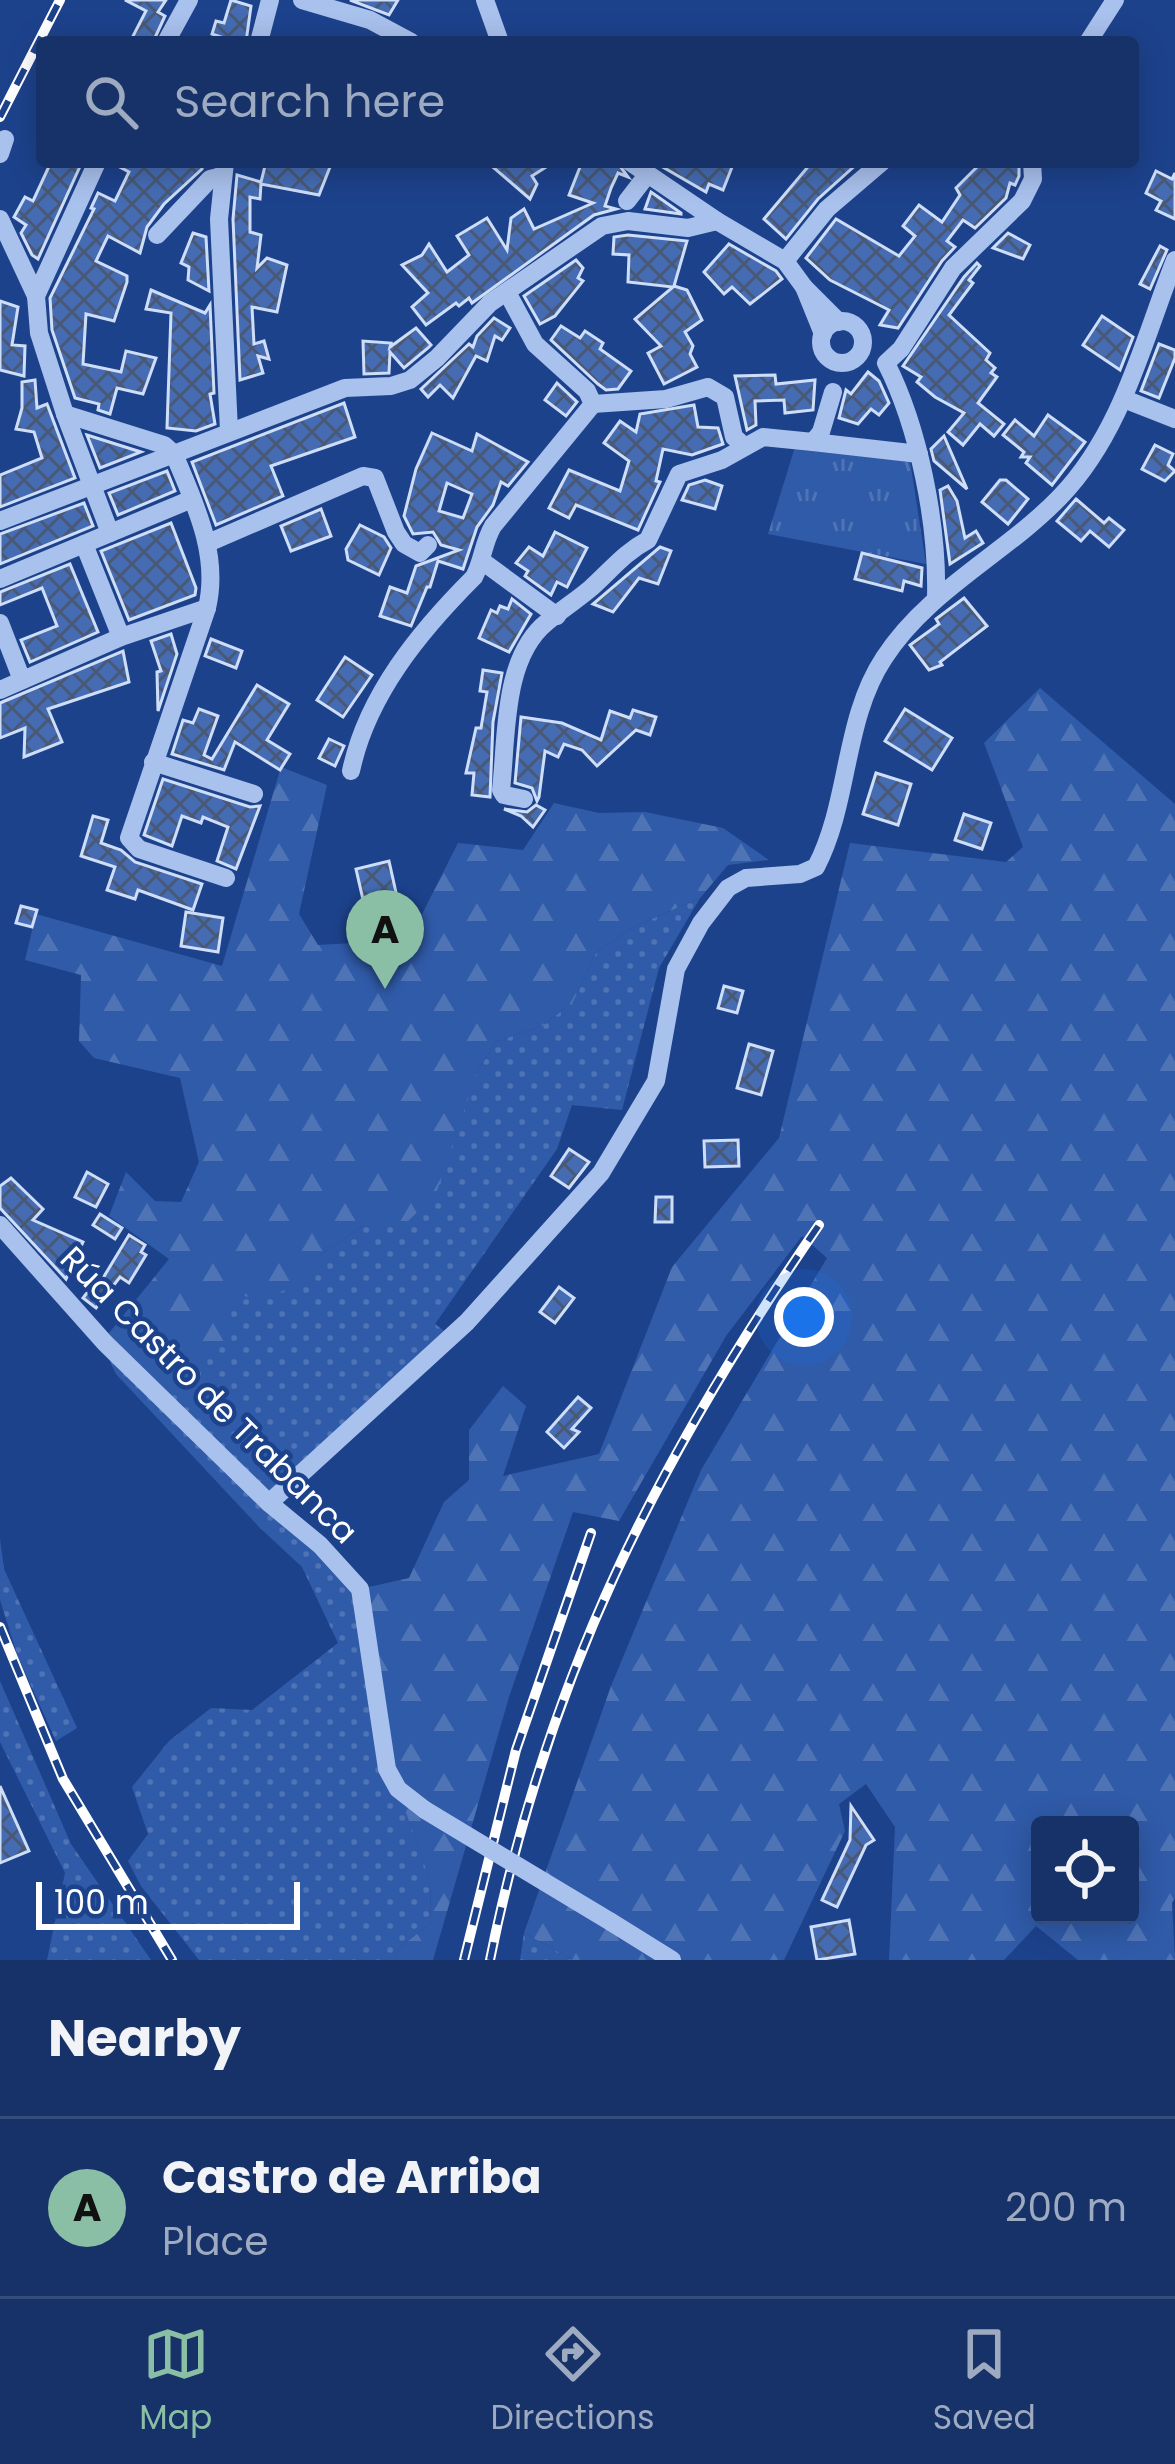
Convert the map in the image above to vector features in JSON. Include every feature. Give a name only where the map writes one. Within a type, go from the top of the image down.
[{"type":"street","points":[[169,36],[189,0]]},
{"type":"street","points":[[261,36],[270,0]]},
{"type":"street","points":[[302,0],[370,20],[400,36]]},
{"type":"street","points":[[485,0],[498,36]]},
{"type":"street","points":[[1092,36],[1115,0]]},
{"type":"street","points":[[36,296],[95,168]]},
{"type":"street","points":[[637,168],[785,261],[831,328]]},
{"type":"street","points":[[785,261],[827,209],[875,168]]},
{"type":"street","points":[[828,358],[886,362],[902,350],[953,268],[1022,201],[1033,179],[1032,168]]},
{"type":"street","points":[[158,235],[223,169]]},
{"type":"street","points":[[223,169],[219,219],[229,431]]},
{"type":"street","points":[[627,201],[646,175]]},
{"type":"street","points":[[0,219],[36,296],[39,333],[110,533]]},
{"type":"street","points":[[0,521],[345,388],[391,386],[410,380],[490,303],[611,222],[688,228],[717,221]]},
{"type":"street","points":[[269,1503],[467,1322],[601,1174],[656,1081],[676,969],[701,923],[728,888],[746,878],[800,874],[816,866],[828,838],[868,689],[884,657],[936,598],[1034,522],[1082,472],[1124,399],[1175,260]]},
{"type":"street","points":[[508,294],[535,344],[587,391],[593,404]]},
{"type":"street","points":[[831,328],[853,325],[880,350],[916,433],[937,570],[936,598]]},
{"type":"street","points":[[831,328],[822,348],[833,392]]},
{"type":"street","points":[[813,442],[862,336]]},
{"type":"street","points":[[351,771],[358,740],[400,661],[474,577],[493,526],[593,404],[666,399],[708,387],[725,397],[734,437],[744,446]]},
{"type":"street","points":[[1124,399],[1175,418]]},
{"type":"street","points":[[65,414],[154,441],[174,454],[208,543],[212,589],[208,608],[130,830],[131,844],[226,878]]},
{"type":"street","points":[[524,799],[501,790],[516,672],[528,645],[632,546],[648,540],[679,474],[722,460],[763,437],[919,454]]},
{"type":"street","points":[[208,543],[363,476],[375,478],[404,544],[421,553],[428,545]]},
{"type":"street","points":[[0,579],[192,499]]},
{"type":"street","points":[[84,544],[121,638]]},
{"type":"street","points":[[482,561],[556,616]]},
{"type":"street","points":[[0,690],[121,638],[208,608]]},
{"type":"street","points":[[0,623],[22,680]]},
{"type":"street","points":[[153,762],[254,794]]},
{"type":"street","name":"Rúa Castro de Trabanca","points":[[0,1225],[105,1343],[361,1589],[387,1769],[398,1789],[672,1960]]},
{"type":"green space","points":[[795,447],[910,461],[926,564],[768,534]]},
{"type":"green space","points":[[1040,688],[1175,804],[1175,1960],[1078,1960],[1036,1926],[1004,1960],[889,1960],[895,1827],[866,1784],[839,1804],[845,1831],[784,1960],[573,1960],[524,1933],[611,1686],[701,1470],[827,1258],[802,1236],[726,1336],[619,1521],[573,1512],[509,1697],[433,1960],[394,1960],[399,1948],[431,1923],[430,1880],[380,1740],[360,1589],[409,1578],[444,1502],[469,1480],[469,1430],[503,1386],[526,1406],[503,1476],[599,1454],[672,1267],[779,1138],[850,843],[1006,862],[1023,847],[984,743]]},
{"type":"green space","points":[[281,767],[327,785],[299,914],[318,945],[409,940],[458,843],[523,850],[554,803],[599,813],[645,812],[723,828],[769,860],[728,865],[700,898],[633,927],[596,953],[573,1002],[542,1026],[495,1042],[477,1073],[436,1194],[406,1223],[364,1225],[322,1254],[296,1286],[262,1299],[231,1294],[228,1336],[165,1401],[101,1343],[169,1259],[109,1216],[126,1172],[155,1201],[181,1202],[199,1162],[180,1078],[94,1058],[79,1041],[81,975],[25,960],[36,914],[222,966]]},
{"type":"green space","points":[[700,898],[659,968],[622,1110],[572,1105],[557,1149],[435,1324],[451,1336],[270,1502],[360,1589],[398,1789],[430,1880],[431,1923],[399,1948],[394,1960],[199,1960],[141,1886],[128,1861],[148,1834],[132,1787],[169,1741],[211,1708],[252,1710],[338,1643],[302,1567],[116,1374],[101,1343],[230,1294],[295,1286],[322,1254],[364,1225],[495,1042],[542,1026],[573,1002],[596,953],[633,927]]},
{"type":"green space","points":[[0,1539],[4,1569],[77,1728],[56,1741],[18,1657],[0,1600]]},
{"type":"green space","points":[[0,1681],[71,1844],[151,1960],[47,1960],[65,1873],[0,1742]]},
{"type":"green space","points":[[524,1933],[573,1960],[520,1960]]},
{"type":"building","points":[[125,0],[166,0],[158,12],[165,16],[156,36],[133,36],[146,11]]},
{"type":"building","points":[[231,0],[251,6],[247,36],[212,34],[216,21],[224,23]]},
{"type":"building","points":[[350,0],[398,0],[389,15]]},
{"type":"building","points":[[48,168],[79,168],[38,259],[21,233],[26,225],[14,217],[25,197],[33,201]]},
{"type":"building","points":[[121,168],[202,168],[147,227],[140,253],[108,236],[96,261],[127,276],[127,282],[114,321],[86,314],[83,364],[121,372],[126,351],[156,358],[143,394],[117,388],[110,414],[98,410],[99,404],[75,398],[52,330],[50,298],[98,193],[115,201],[129,172]]},
{"type":"building","points":[[264,168],[330,168],[319,195],[261,184],[260,199],[250,197],[250,232],[261,235],[257,268],[267,258],[287,265],[277,312],[252,307],[254,344],[264,341],[269,359],[258,356],[263,373],[240,380],[233,219],[237,175],[261,182]]},
{"type":"building","points":[[494,168],[545,168],[532,176],[537,184],[530,199]]},
{"type":"building","points":[[580,168],[621,168],[628,177],[618,173],[611,188],[605,206],[616,209],[594,215],[472,303],[469,298],[459,306],[456,303],[426,325],[412,307],[428,293],[402,265],[422,255],[429,244],[447,272],[469,255],[457,236],[487,218],[507,250],[511,218],[524,209],[534,229],[593,203],[569,195]]},
{"type":"building","points":[[664,168],[732,168],[723,190],[709,184],[706,192]]},
{"type":"building","points":[[807,168],[852,168],[818,199],[786,239],[764,219]]},
{"type":"building","points":[[976,168],[1019,168],[1006,198],[975,228],[963,220],[947,241],[955,247],[898,328],[880,325],[889,310],[830,280],[806,258],[836,219],[899,256],[915,236],[903,226],[919,205],[942,222],[960,195],[956,188]]},
{"type":"building","points":[[1156,171],[1172,179],[1175,173],[1175,219],[1156,210],[1161,201],[1146,193]]},
{"type":"building","points":[[651,192],[681,213],[681,214],[645,209]]},
{"type":"building","points":[[193,233],[206,237],[209,291],[188,280],[189,267],[181,263]]},
{"type":"building","points":[[1008,233],[1030,245],[1023,259],[993,248]]},
{"type":"building","points":[[614,237],[687,241],[674,286],[687,290],[702,320],[685,332],[697,367],[664,384],[648,353],[661,346],[635,319],[673,287],[628,282],[629,255],[613,254]]},
{"type":"building","points":[[729,244],[782,279],[750,304],[732,287],[724,294],[704,272]]},
{"type":"building","points":[[1160,246],[1167,250],[1150,289],[1140,284]]},
{"type":"building","points":[[576,260],[583,268],[578,278],[583,281],[555,316],[540,324],[524,296]]},
{"type":"building","points":[[977,263],[980,266],[969,280],[973,283],[949,315],[990,353],[986,360],[997,377],[978,403],[1004,424],[994,436],[980,424],[963,445],[948,432],[964,413],[935,397],[917,382],[921,377],[903,366]]},
{"type":"building","points":[[151,290],[205,313],[210,305],[214,393],[210,394],[215,424],[196,431],[167,428],[171,313],[146,309]]},
{"type":"building","points":[[0,301],[18,307],[12,345],[25,346],[24,376],[0,370]]},
{"type":"building","points":[[1102,316],[1133,337],[1120,370],[1083,345]]},
{"type":"building","points":[[494,318],[510,328],[502,340],[495,336],[487,361],[476,356],[453,398],[440,385],[428,397],[421,389],[469,344],[473,347]]},
{"type":"building","points":[[561,326],[580,338],[585,331],[603,343],[600,349],[631,371],[618,389],[606,390],[551,340]]},
{"type":"building","points":[[416,328],[431,345],[428,348],[404,368],[390,352],[389,373],[364,374],[363,341],[391,343],[390,347]]},
{"type":"building","points":[[1159,344],[1175,350],[1175,358],[1159,398],[1141,391]]},
{"type":"building","points":[[868,372],[879,381],[889,403],[879,415],[871,409],[858,424],[839,418],[846,390],[851,394]]},
{"type":"building","points":[[775,375],[776,384],[815,380],[813,410],[785,413],[784,400],[755,401],[756,425],[747,430],[735,376]]},
{"type":"building","points":[[35,380],[37,408],[47,404],[75,478],[0,507],[0,475],[42,458],[34,432],[16,429],[22,382]]},
{"type":"building","points":[[557,383],[577,402],[566,416],[545,400]]},
{"type":"building","points":[[344,403],[355,437],[271,466],[283,496],[216,525],[192,462]]},
{"type":"building","points":[[694,405],[698,427],[718,428],[723,444],[692,455],[663,449],[656,481],[660,482],[638,530],[576,505],[569,518],[549,508],[569,470],[620,491],[629,461],[604,443],[620,421],[636,432],[640,414]]},
{"type":"building","points":[[1048,415],[1085,442],[1052,485],[1026,463],[1030,457],[1021,457],[1024,452],[1003,435],[1015,420],[1034,436]]},
{"type":"building","points":[[432,433],[472,451],[477,434],[528,462],[508,486],[501,482],[493,505],[477,527],[463,569],[438,561],[411,626],[380,616],[390,587],[407,593],[416,566],[459,550],[441,545],[433,532],[413,534],[404,516],[416,469]],"holes":[[[447,483],[472,494],[463,518],[439,511]]]},
{"type":"building","points":[[87,435],[141,452],[100,468]]},
{"type":"building","points":[[944,436],[967,489],[934,461],[931,449]]},
{"type":"building","points":[[1155,445],[1173,454],[1168,465],[1175,471],[1165,481],[1142,469]]},
{"type":"building","points":[[167,471],[175,491],[118,515],[109,493]]},
{"type":"building","points":[[705,480],[722,486],[715,509],[682,500],[689,485]]},
{"type":"building","points":[[1000,480],[1028,499],[1008,524],[982,502]]},
{"type":"building","points":[[948,486],[957,501],[965,538],[976,531],[983,543],[950,564],[940,490]]},
{"type":"building","points":[[1076,499],[1104,523],[1109,518],[1124,530],[1109,547],[1090,531],[1081,541],[1057,521]]},
{"type":"building","points":[[84,503],[93,526],[0,564],[0,534]]},
{"type":"building","points":[[321,509],[331,536],[291,551],[281,526]]},
{"type":"building","points":[[171,523],[195,595],[129,620],[101,551]]},
{"type":"building","points":[[360,525],[384,537],[391,548],[379,575],[348,560],[346,549]]},
{"type":"building","points":[[555,532],[587,548],[567,587],[557,582],[551,595],[516,563],[529,547],[543,556]]},
{"type":"building","points":[[660,547],[671,551],[658,584],[639,578],[613,612],[593,604]]},
{"type":"building","points":[[862,553],[922,568],[921,586],[904,581],[902,591],[855,579]]},
{"type":"building","points":[[70,564],[98,632],[30,662],[21,640],[57,626],[42,588],[0,605],[0,592]]},
{"type":"building","points":[[964,598],[987,626],[942,665],[929,670],[910,645]]},
{"type":"building","points":[[512,599],[531,614],[509,652],[479,638],[491,610],[508,609]]},
{"type":"building","points":[[171,634],[177,654],[158,711],[157,672],[161,671],[151,641]]},
{"type":"building","points":[[211,639],[242,651],[236,668],[205,656]]},
{"type":"building","points":[[123,651],[129,682],[48,709],[62,742],[24,757],[25,728],[0,738],[0,703]]},
{"type":"building","points":[[345,657],[372,675],[343,717],[317,700]]},
{"type":"building","points":[[483,670],[502,673],[493,722],[490,797],[472,795],[474,773],[466,773],[487,692],[480,691]]},
{"type":"building","points":[[257,685],[289,704],[267,740],[290,754],[280,770],[235,742],[224,770],[172,754],[183,720],[193,723],[199,709],[218,716],[204,755],[212,759]]},
{"type":"building","points":[[905,709],[952,738],[932,770],[885,741]]},
{"type":"building","points":[[633,710],[656,717],[650,735],[636,730],[597,766],[582,750],[564,744],[558,757],[545,751],[537,801],[532,788],[515,783],[521,717],[562,723],[601,740],[610,711],[630,718]]},
{"type":"building","points":[[329,739],[344,746],[335,766],[319,758]]},
{"type":"building","points":[[876,773],[911,784],[898,825],[863,814]]},
{"type":"building","points":[[163,779],[250,807],[260,806],[236,869],[217,861],[228,827],[203,817],[201,823],[182,816],[172,846],[144,835]]},
{"type":"building","points":[[536,805],[545,810],[533,827],[504,809],[527,812]]},
{"type":"building","points":[[964,814],[991,823],[982,849],[955,840]]},
{"type":"building","points":[[93,816],[108,820],[101,843],[121,850],[135,862],[202,884],[193,910],[138,890],[135,899],[107,890],[115,867],[81,856]]},
{"type":"building","points":[[389,861],[397,897],[364,904],[356,869]]},
{"type":"building","points":[[21,906],[37,910],[32,927],[16,923]]},
{"type":"building","points":[[186,912],[223,918],[218,952],[181,946]]},
{"type":"building","points":[[724,986],[743,991],[737,1013],[718,1008]]},
{"type":"building","points":[[749,1044],[773,1051],[761,1095],[737,1088]]},
{"type":"building","points":[[738,1140],[739,1166],[705,1167],[704,1141]]},
{"type":"building","points":[[569,1149],[589,1162],[569,1188],[551,1176]]},
{"type":"building","points":[[87,1172],[108,1184],[96,1207],[75,1197]]},
{"type":"building","points":[[11,1178],[43,1209],[33,1220],[83,1242],[66,1279],[0,1208],[0,1186]]},
{"type":"building","points":[[656,1197],[672,1197],[672,1222],[655,1222]]},
{"type":"building","points":[[100,1214],[122,1228],[115,1239],[93,1225]]},
{"type":"building","points":[[129,1235],[145,1245],[141,1252],[146,1255],[129,1283],[120,1277],[96,1308],[83,1298],[93,1285],[97,1288]]},
{"type":"building","points":[[559,1287],[574,1298],[555,1323],[540,1312]]},
{"type":"building","points":[[578,1397],[591,1408],[572,1429],[579,1432],[564,1448],[547,1432]]},
{"type":"building","points":[[0,1786],[29,1851],[0,1863]]},
{"type":"building","points":[[851,1806],[874,1840],[866,1845],[837,1907],[822,1900],[850,1840]]},
{"type":"building","points":[[849,1920],[855,1954],[817,1960],[811,1927]]},
{"type":"railway","points":[[42,36],[60,0]]},
{"type":"railway","points":[[0,117],[36,47]]},
{"type":"railway","points":[[490,1960],[543,1759],[615,1574],[707,1399],[819,1225]]},
{"type":"railway","points":[[464,1960],[516,1750],[591,1533]]},
{"type":"railway","points":[[0,1627],[63,1779],[172,1960]]},
{"type":"place","name":"Castro de Arriba","points":[[385,989]]}]
